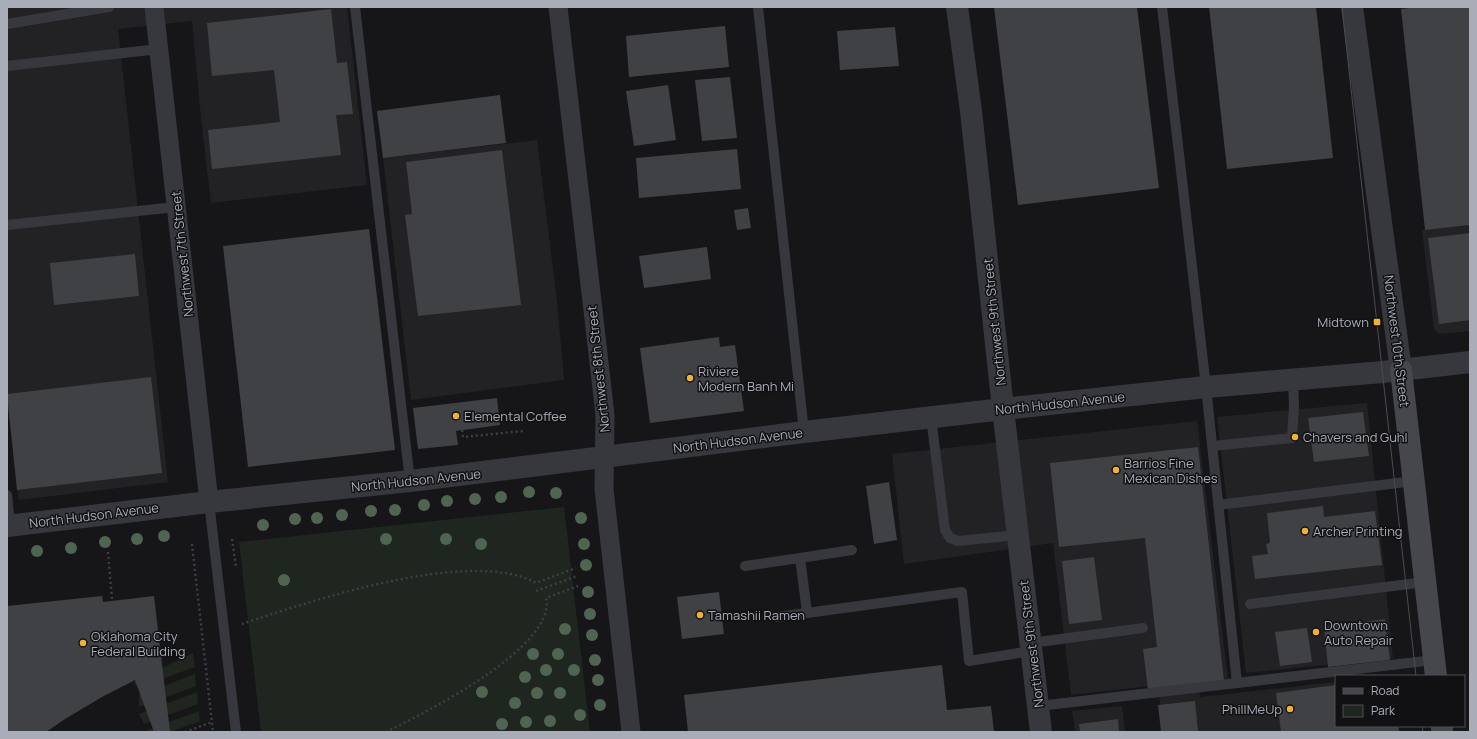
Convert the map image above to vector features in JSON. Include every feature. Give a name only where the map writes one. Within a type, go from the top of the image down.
[{"type":"main road","name":"Northwest 10th Street","points":[[1401,370],[1435,668]]},
{"type":"street","name":"Northwest 7th Street","points":[[154,7],[209,502]]},
{"type":"street","name":"Northwest 8th Street","points":[[558,7],[605,416],[604,489],[631,732]]},
{"type":"street","name":"Northwest 9th Street","points":[[957,7],[971,111],[1003,409],[1041,732]]},
{"type":"street","name":"Northwest 10th Street","points":[[1352,7],[1401,370]]},
{"type":"street","name":"North Hudson Avenue","points":[[8,526],[209,502],[410,481],[930,417],[1206,387],[1401,370],[1470,362]]},
{"type":"lane","points":[[7,24],[109,7]]},
{"type":"lane","points":[[355,7],[410,481]]},
{"type":"lane","points":[[758,7],[804,432]]},
{"type":"lane","points":[[1162,7],[1206,387],[1237,683]]},
{"type":"lane","points":[[7,66],[159,49]]},
{"type":"lane","points":[[7,225],[176,207]]},
{"type":"lane","points":[[1212,446],[1292,438],[1294,406],[1293,379]]},
{"type":"lane","points":[[930,417],[945,530],[950,538],[958,541],[1018,534]]},
{"type":"lane","points":[[1218,505],[1414,481]]},
{"type":"lane","points":[[7,495],[8,526]]},
{"type":"lane","points":[[209,502],[236,732]]},
{"type":"lane","points":[[745,566],[852,550]]},
{"type":"lane","points":[[800,558],[806,612]]},
{"type":"lane","points":[[1250,604],[1425,582]]},
{"type":"lane","points":[[777,617],[962,592],[969,661],[1031,647],[1143,628]]},
{"type":"lane","points":[[1343,675],[1435,668]]},
{"type":"lane","points":[[1038,706],[1237,683],[1335,676]]},
{"type":"path","points":[[462,430],[463,437],[524,431]]},
{"type":"path","points":[[192,544],[213,732]]},
{"type":"path","points":[[108,552],[112,600],[122,626]]},
{"type":"path","points":[[242,624],[335,594],[418,576],[452,572],[487,571],[523,576],[536,583],[576,568]]},
{"type":"path","points":[[536,591],[577,576]]},
{"type":"path","points":[[386,732],[451,698],[502,664],[534,634],[546,612],[546,598],[578,586]]},
{"type":"path","points":[[185,732],[212,722]]},
{"type":"shaded area","points":[[7,7],[347,7],[367,185],[211,203],[192,21],[118,29],[168,482],[19,500],[7,401]]},
{"type":"shaded area","points":[[537,140],[557,301],[564,380],[411,400],[383,158]]},
{"type":"shaded area","points":[[1470,225],[1470,331],[1439,334],[1434,329],[1422,230]]},
{"type":"shaded area","points":[[1367,403],[1393,658],[1246,673],[1217,417]]},
{"type":"shaded area","points":[[1197,421],[1228,678],[1198,681],[1200,697],[1335,682],[1335,727],[1399,727],[1400,732],[1163,732],[1158,685],[1071,695],[1053,543],[904,564],[892,454]]},
{"type":"shaded area","points":[[1122,706],[1125,732],[1075,732],[1072,711]]},
{"type":"green space","points":[[564,507],[590,732],[261,732],[239,542]]},
{"type":"green space","points":[[193,653],[195,667],[138,688],[133,682]]},
{"type":"green space","points":[[195,674],[196,686],[139,707],[139,695]]},
{"type":"green space","points":[[197,692],[198,704],[144,724],[139,714]]},
{"type":"green space","points":[[199,711],[200,721],[170,732],[147,732],[147,730]]},
{"type":"building","points":[[994,7],[1137,7],[1159,188],[1018,205]]},
{"type":"building","points":[[1209,7],[1316,7],[1333,158],[1227,169]]},
{"type":"building","points":[[1419,7],[1470,7],[1470,225],[1425,230],[1401,9]]},
{"type":"building","points":[[331,9],[337,63],[347,62],[353,114],[336,115],[341,155],[212,169],[208,130],[280,122],[274,70],[212,76],[207,23]]},
{"type":"building","points":[[725,26],[729,67],[629,77],[626,36]]},
{"type":"building","points":[[895,27],[899,66],[840,70],[837,31]]},
{"type":"building","points":[[730,77],[737,138],[702,141],[695,80]]},
{"type":"building","points":[[668,85],[676,140],[634,146],[626,91]]},
{"type":"building","points":[[500,95],[506,143],[383,158],[377,111]]},
{"type":"building","points":[[737,149],[741,189],[639,198],[636,158]]},
{"type":"building","points":[[502,150],[521,305],[418,316],[405,215],[412,214],[406,162]]},
{"type":"building","points":[[748,208],[751,228],[737,230],[734,210]]},
{"type":"building","points":[[369,229],[395,450],[248,467],[223,246]]},
{"type":"building","points":[[1470,233],[1470,320],[1439,324],[1428,238]]},
{"type":"building","points":[[707,247],[711,279],[644,288],[639,256]]},
{"type":"building","points":[[135,254],[139,296],[54,305],[50,263]]},
{"type":"building","points":[[719,337],[720,347],[735,345],[744,411],[650,423],[640,348]]},
{"type":"building","points":[[151,377],[162,473],[17,490],[7,394]]},
{"type":"building","name":"Elemental Coffee","points":[[497,398],[500,425],[456,431],[458,445],[418,449],[413,408]]},
{"type":"building","points":[[1363,412],[1369,456],[1314,462],[1308,418]]},
{"type":"building","points":[[1198,447],[1224,681],[1148,690],[1143,649],[1157,647],[1145,538],[1059,547],[1050,463]]},
{"type":"building","points":[[889,482],[897,540],[874,544],[866,486]]},
{"type":"building","points":[[1323,506],[1324,517],[1375,511],[1382,565],[1255,579],[1252,556],[1268,554],[1266,544],[1270,543],[1267,513]]},
{"type":"building","points":[[1094,557],[1102,620],[1069,624],[1062,561]]},
{"type":"building","name":"Tamashii Ramen","points":[[719,592],[724,634],[682,639],[677,597]]},
{"type":"building","name":"Oklahoma City Federal Building","points":[[102,596],[103,602],[154,596],[170,732],[154,732],[135,680],[102,697],[46,732],[7,732],[7,606]]},
{"type":"building","points":[[1385,619],[1390,660],[1328,667],[1324,627]]},
{"type":"building","points":[[1307,628],[1312,662],[1280,666],[1275,632]]},
{"type":"building","points":[[942,665],[947,710],[991,706],[994,732],[688,732],[684,695]]},
{"type":"building","points":[[1335,685],[1335,727],[1398,727],[1399,732],[1281,732],[1276,693]]},
{"type":"building","points":[[1195,701],[1198,732],[1161,732],[1158,705]]},
{"type":"building","points":[[1118,719],[1119,732],[1080,732],[1079,724]]},
{"type":"tram line","points":[[1342,7],[1416,675]]},
{"type":"tram line","points":[[1422,727],[1423,732]]},
{"type":"place","name":"Midtown","points":[[1377,322]]},
{"type":"place","name":"Riviere Modern Banh Mi","points":[[690,378]]},
{"type":"place","name":"Elemental Coffee","points":[[456,416]]},
{"type":"place","name":"Chavers and Guhl","points":[[1295,437]]},
{"type":"place","name":"Barrios Fine Mexican Dishes","points":[[1116,470]]},
{"type":"place","name":"Archer Printing","points":[[1305,531]]},
{"type":"place","name":"Tamashii Ramen","points":[[700,615]]},
{"type":"place","name":"Downtown Auto Repair","points":[[1316,632]]},
{"type":"place","name":"Oklahoma City Federal Building","points":[[83,643]]},
{"type":"place","name":"PhillMeUp","points":[[1290,709]]}]
